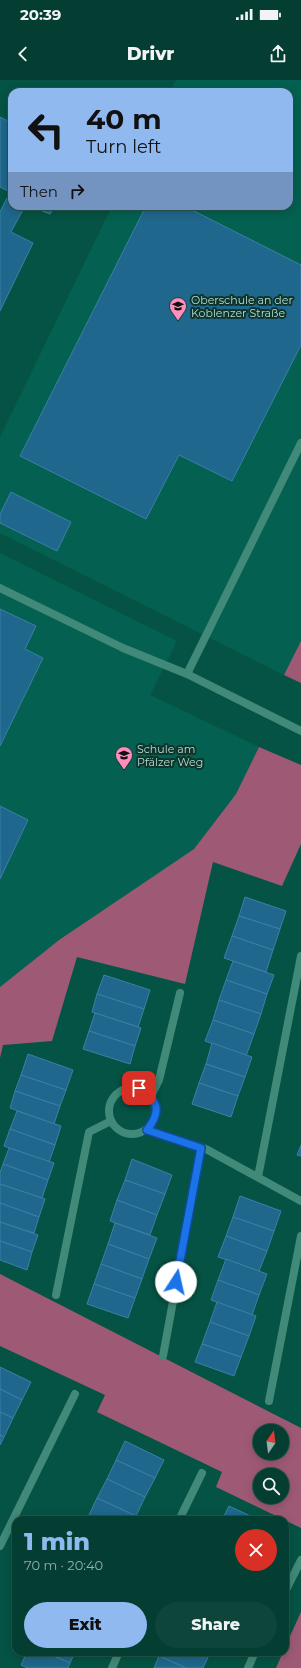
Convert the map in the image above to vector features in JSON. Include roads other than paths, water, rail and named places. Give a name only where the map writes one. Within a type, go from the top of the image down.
[{"type":"street","points":[[187,674],[301,443]]},
{"type":"street","points":[[0,588],[124,648],[187,674],[301,731]]},
{"type":"street","points":[[258,1177],[301,956]]},
{"type":"street","points":[[151,1096],[159,1080],[180,993]]},
{"type":"street","points":[[124,1088],[139,1088],[151,1096],[156,1107],[155,1120],[147,1130],[134,1135],[120,1131],[111,1121],[108,1108],[113,1096],[124,1088]]},
{"type":"street","points":[[56,1295],[89,1132],[111,1121]]},
{"type":"street","points":[[147,1130],[201,1148],[301,1201]]},
{"type":"street","points":[[163,1356],[201,1148]]},
{"type":"street","points":[[269,1401],[301,1236]]},
{"type":"street","points":[[15,1516],[75,1394]]},
{"type":"street","points":[[181,1516],[202,1473]]},
{"type":"street","points":[[0,1546],[12,1522]]},
{"type":"street","points":[[289,1584],[301,1560]]},
{"type":"street","points":[[112,1668],[117,1656]]},
{"type":"street","points":[[248,1668],[254,1656]]},
{"type":"place","name":"Oberschule an der Koblenzer Straße","points":[[178,321]]},
{"type":"place","name":"Schule am Pfälzer Weg","points":[[124,770]]}]
